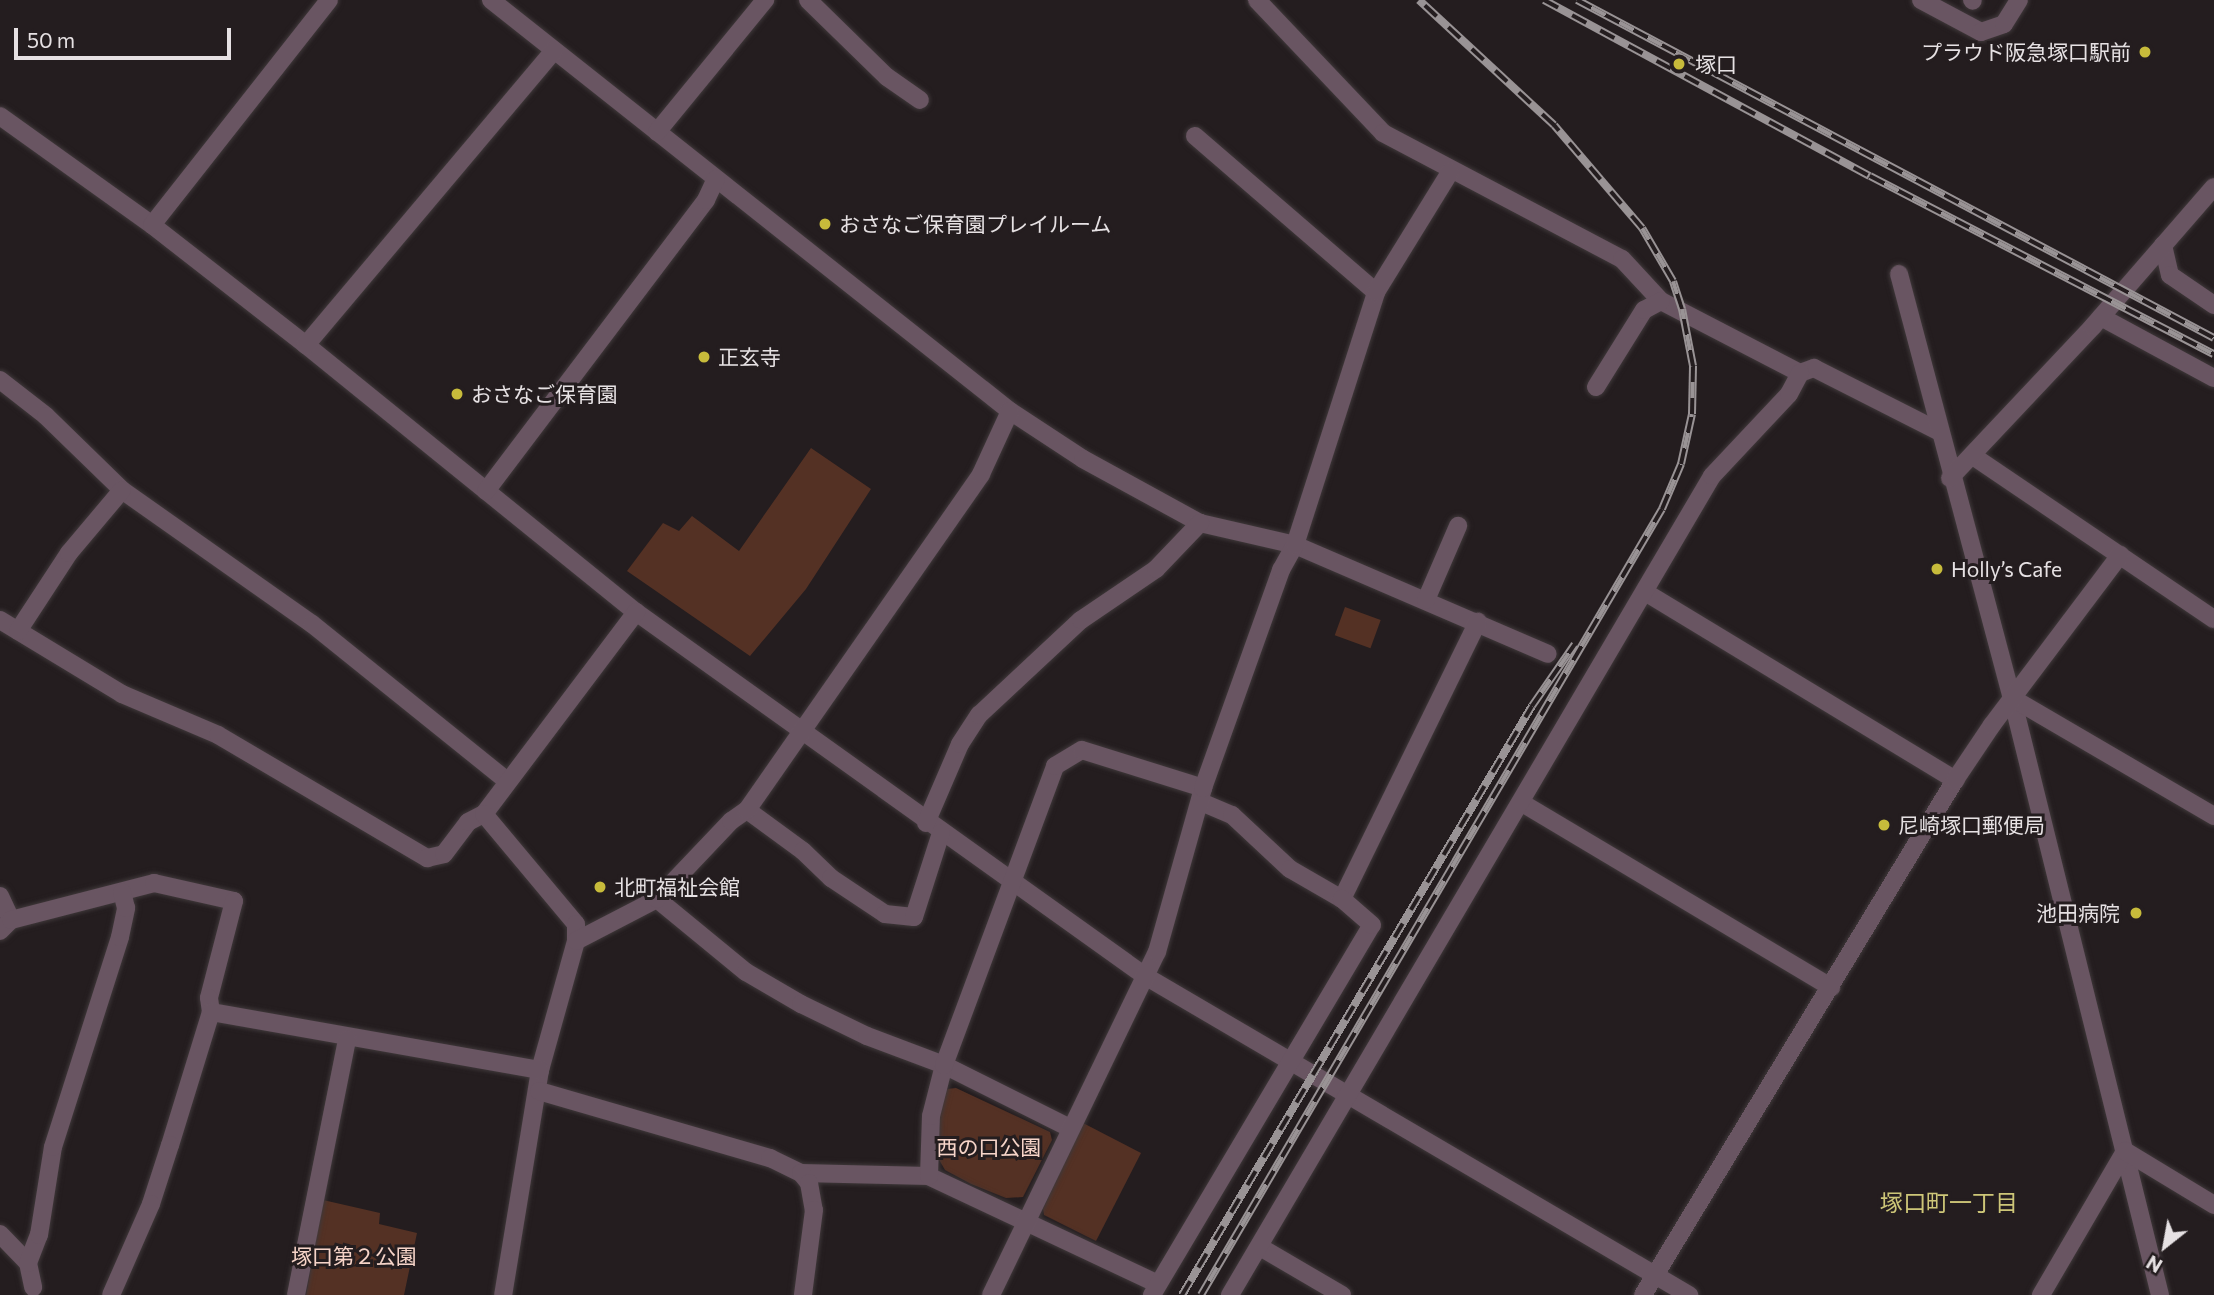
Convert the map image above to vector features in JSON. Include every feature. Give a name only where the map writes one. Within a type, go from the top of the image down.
[{"type":"street","points":[[152,225],[329,0]]},
{"type":"street","points":[[491,0],[1010,411],[1083,459],[1200,523],[1295,545],[1548,654]]},
{"type":"street","points":[[657,132],[765,0]]},
{"type":"street","points":[[808,0],[887,77],[920,100]]},
{"type":"street","points":[[1257,0],[1382,133],[1450,172],[1622,259],[1661,301],[1800,373]]},
{"type":"street","points":[[1921,0],[1981,32],[2004,24],[2019,0]]},
{"type":"street","points":[[306,345],[554,50]]},
{"type":"street","points":[[0,116],[152,225],[306,345],[636,612],[933,828],[1145,976],[1689,1295]]},
{"type":"street","points":[[1195,136],[1376,292]]},
{"type":"street","points":[[991,1295],[1157,952],[1202,795],[1281,570],[1295,545],[1376,292],[1450,172]]},
{"type":"street","points":[[486,491],[706,200],[716,179]]},
{"type":"street","points":[[1950,478],[2101,317],[2214,187]]},
{"type":"street","points":[[2163,245],[2170,275],[2214,305]]},
{"type":"street","points":[[1899,274],[1950,478],[2012,698],[2160,1295]]},
{"type":"street","points":[[1596,387],[1644,310],[1661,301]]},
{"type":"street","points":[[2101,317],[2214,377]]},
{"type":"street","points":[[1230,1295],[1522,803],[1712,476],[1789,394],[1800,373],[1814,368],[1940,432]]},
{"type":"street","points":[[0,380],[46,416],[122,490],[312,624],[506,780]]},
{"type":"street","points":[[576,942],[657,899],[731,821],[747,810],[982,474],[1010,411]]},
{"type":"street","points":[[1973,456],[2214,619]]},
{"type":"street","points":[[18,631],[69,553],[122,490]]},
{"type":"street","points":[[747,810],[803,851],[831,878],[885,914],[914,917],[933,828],[960,744],[979,715],[1081,621],[1156,569],[1200,523]]},
{"type":"street","points":[[1426,600],[1458,526]]},
{"type":"street","points":[[1643,1295],[1955,780],[2012,698],[2120,555]]},
{"type":"street","points":[[1645,593],[1955,780]]},
{"type":"street","points":[[0,620],[122,694],[218,735],[427,858],[444,853],[468,822],[484,814],[506,780],[636,612]]},
{"type":"street","points":[[1342,899],[1478,622]]},
{"type":"street","points":[[2012,698],[2214,816]]},
{"type":"street","points":[[801,1173],[929,1176],[1026,1220],[1155,1289],[1372,925],[1342,899],[1290,869],[1233,816],[1202,795],[1082,750],[1068,755],[1048,778],[944,1065],[931,1116],[929,1176]]},
{"type":"street","points":[[1522,803],[1831,987]]},
{"type":"street","points":[[484,814],[576,924],[576,942],[540,1070],[539,1091],[503,1295]]},
{"type":"street","points":[[0,896],[5,926],[154,883],[234,901],[209,998],[211,1012],[151,1204],[111,1295]]},
{"type":"street","points":[[28,1263],[39,1235],[53,1147],[120,937],[126,908],[122,892]]},
{"type":"street","points":[[657,899],[746,972],[790,997],[867,1036],[944,1065],[1070,1128]]},
{"type":"street","points":[[211,1012],[347,1039],[540,1070]]},
{"type":"street","points":[[296,1295],[347,1039]]},
{"type":"street","points":[[539,1091],[770,1158],[801,1173],[810,1183],[814,1210],[803,1295]]},
{"type":"street","points":[[2125,1151],[2214,1205]]},
{"type":"street","points":[[2041,1295],[2125,1151]]},
{"type":"street","points":[[0,1234],[28,1263],[34,1292]]},
{"type":"street","points":[[1260,1247],[1342,1295]]},
{"type":"green space","points":[[811,448],[871,489],[806,589],[750,656],[627,571],[663,523],[679,531],[692,516],[739,551]]},
{"type":"green space","points":[[1345,607],[1381,620],[1370,648],[1335,635]]},
{"type":"green space","name":"西の口公園","points":[[956,1088],[1050,1132],[1052,1140],[1023,1197],[1006,1198],[945,1170],[938,1158],[940,1112],[947,1089]]},
{"type":"green space","name":"西の口公園","points":[[1083,1123],[1141,1153],[1096,1241],[1044,1215],[1043,1209]]},
{"type":"green space","name":"塚口第２公園","points":[[323,1200],[380,1213],[379,1224],[417,1233],[404,1295],[306,1295]]},
{"type":"railway","points":[[1201,1295],[1662,509],[1681,464],[1692,414],[1693,366],[1682,309],[1673,281],[1642,228],[1554,125],[1419,0]]},
{"type":"railway","points":[[1544,0],[1870,176],[2214,354]]},
{"type":"railway","points":[[1577,0],[2214,338]]},
{"type":"railway","points":[[1182,1295],[1532,706],[1575,644]]},
{"type":"place","name":"プラウド阪急塚口駅前","points":[[2145,52]]},
{"type":"place","name":"塚口","points":[[1679,64]]},
{"type":"place","name":"おさなご保育園プレイルーム","points":[[825,224]]},
{"type":"place","name":"正玄寺","points":[[704,357]]},
{"type":"place","name":"おさなご保育園","points":[[457,394]]},
{"type":"place","name":"Holly’s Cafe","points":[[1937,569]]},
{"type":"place","name":"尼崎塚口郵便局","points":[[1884,825]]},
{"type":"place","name":"北町福祉会館","points":[[600,887]]},
{"type":"place","name":"池田病院","points":[[2136,913]]},
{"type":"district","name":"塚口町一丁目","points":[[1949,1202]]}]
